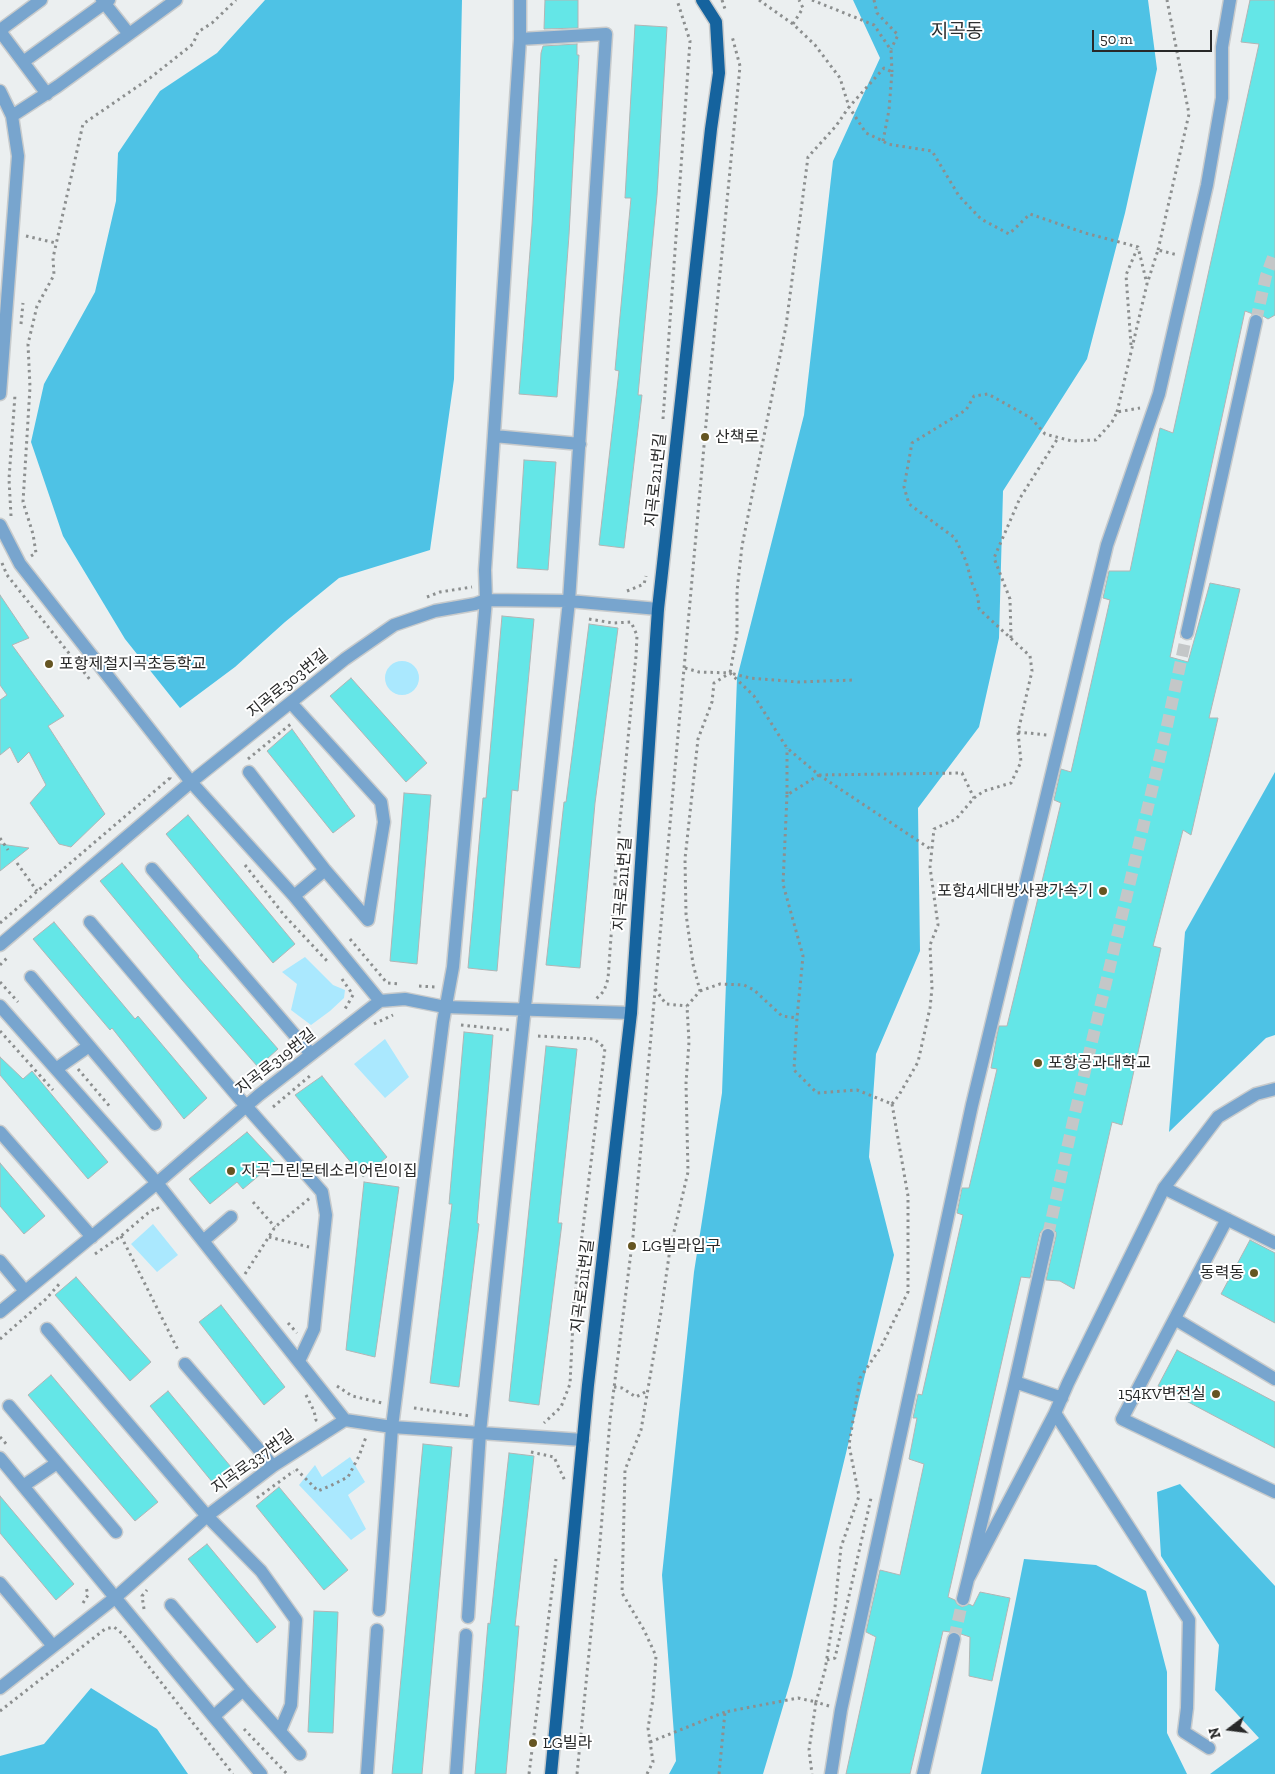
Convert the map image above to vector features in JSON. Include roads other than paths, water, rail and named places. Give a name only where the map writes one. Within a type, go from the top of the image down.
[{"type":"main road","name":"지곡로211번길","points":[[551,1774],[583,1440],[631,1013],[658,609],[719,72],[716,22],[702,0]]},
{"type":"street","points":[[40,0],[3,28],[2,34],[47,94]]},
{"type":"street","points":[[12,116],[47,94],[176,0]]},
{"type":"street","points":[[379,1610],[392,1427],[445,1007],[453,966],[486,600],[485,570],[520,39],[520,0]]},
{"type":"street","points":[[831,1774],[841,1710],[970,1114],[1107,545],[1155,405],[1207,185],[1222,98],[1222,47],[1230,0]]},
{"type":"street","points":[[23,62],[105,1],[129,34]]},
{"type":"street","points":[[468,1617],[480,1432],[569,601],[606,34],[520,39]]},
{"type":"street","points":[[0,91],[12,116],[18,156],[2,339],[0,394]]},
{"type":"street","points":[[1187,633],[1256,321]]},
{"type":"street","points":[[494,436],[580,444]]},
{"type":"street","points":[[0,525],[20,564],[191,782],[294,896],[380,1001],[405,999],[445,1007],[631,1013]]},
{"type":"street","name":"지곡로303번길","points":[[0,945],[191,782],[345,659],[394,625],[435,611],[475,604],[486,600],[527,602],[569,601],[658,609]]},
{"type":"street","points":[[249,772],[325,870],[368,920],[384,822],[381,802],[291,703]]},
{"type":"street","points":[[152,869],[311,1054]]},
{"type":"street","points":[[294,896],[325,870]]},
{"type":"street","points":[[90,922],[246,1106],[322,1192],[326,1215],[314,1329],[299,1361]]},
{"type":"street","points":[[31,976],[155,1124]]},
{"type":"street","name":"지곡로319번길","points":[[0,1312],[158,1183],[246,1106],[380,1001]]},
{"type":"street","points":[[0,1006],[158,1183],[345,1420],[392,1427],[583,1440]]},
{"type":"street","points":[[56,1069],[89,1046]]},
{"type":"street","points":[[968,1579],[1055,1413],[1164,1188],[1218,1117],[1256,1094],[1275,1089]]},
{"type":"street","points":[[0,1132],[92,1237]]},
{"type":"street","points":[[1164,1188],[1275,1243]]},
{"type":"street","points":[[203,1240],[231,1217]]},
{"type":"street","points":[[1227,1219],[1122,1419],[1275,1492]]},
{"type":"street","points":[[963,1599],[1048,1235]]},
{"type":"street","points":[[0,1261],[25,1291]]},
{"type":"street","points":[[1175,1319],[1275,1378]]},
{"type":"street","points":[[47,1328],[207,1516],[261,1571],[296,1620],[291,1704],[280,1731]]},
{"type":"street","points":[[184,1364],[273,1466]]},
{"type":"street","points":[[1015,1382],[1062,1398]]},
{"type":"street","points":[[9,1406],[116,1532]]},
{"type":"street","points":[[1055,1413],[1189,1620],[1187,1708],[1184,1732],[1209,1748]]},
{"type":"street","name":"지곡로337번길","points":[[0,1688],[116,1597],[207,1516],[273,1466],[345,1420]]},
{"type":"street","points":[[0,1458],[261,1774]]},
{"type":"street","points":[[23,1486],[57,1463]]},
{"type":"street","points":[[0,1583],[53,1646]]},
{"type":"street","points":[[171,1605],[300,1754]]},
{"type":"street","points":[[367,1774],[378,1630]]},
{"type":"street","points":[[456,1774],[466,1635]]},
{"type":"street","points":[[923,1774],[954,1639]]},
{"type":"street","points":[[214,1716],[243,1690]]},
{"type":"tunnel","points":[[1256,321],[1266,276],[1275,252]]},
{"type":"tunnel","points":[[1048,1235],[1074,1117],[1165,735],[1187,633]]},
{"type":"tunnel","points":[[954,1639],[963,1599]]},
{"type":"place","name":"산책로","points":[[705,437]]},
{"type":"place","name":"포항제철지곡초등학교","points":[[49,664]]},
{"type":"place","name":"포항4세대방사광가속기","points":[[1103,891]]},
{"type":"place","name":"포항공과대학교","points":[[1038,1063]]},
{"type":"place","name":"지곡그린몬테소리어린이집","points":[[231,1171]]},
{"type":"place","name":"LG빌라입구","points":[[632,1246]]},
{"type":"place","name":"동력동","points":[[1254,1273]]},
{"type":"place","name":"154KV변전실","points":[[1216,1394]]},
{"type":"place","name":"LG빌라","points":[[533,1743]]},
{"type":"district","name":"지곡동","points":[[957,32]]}]
